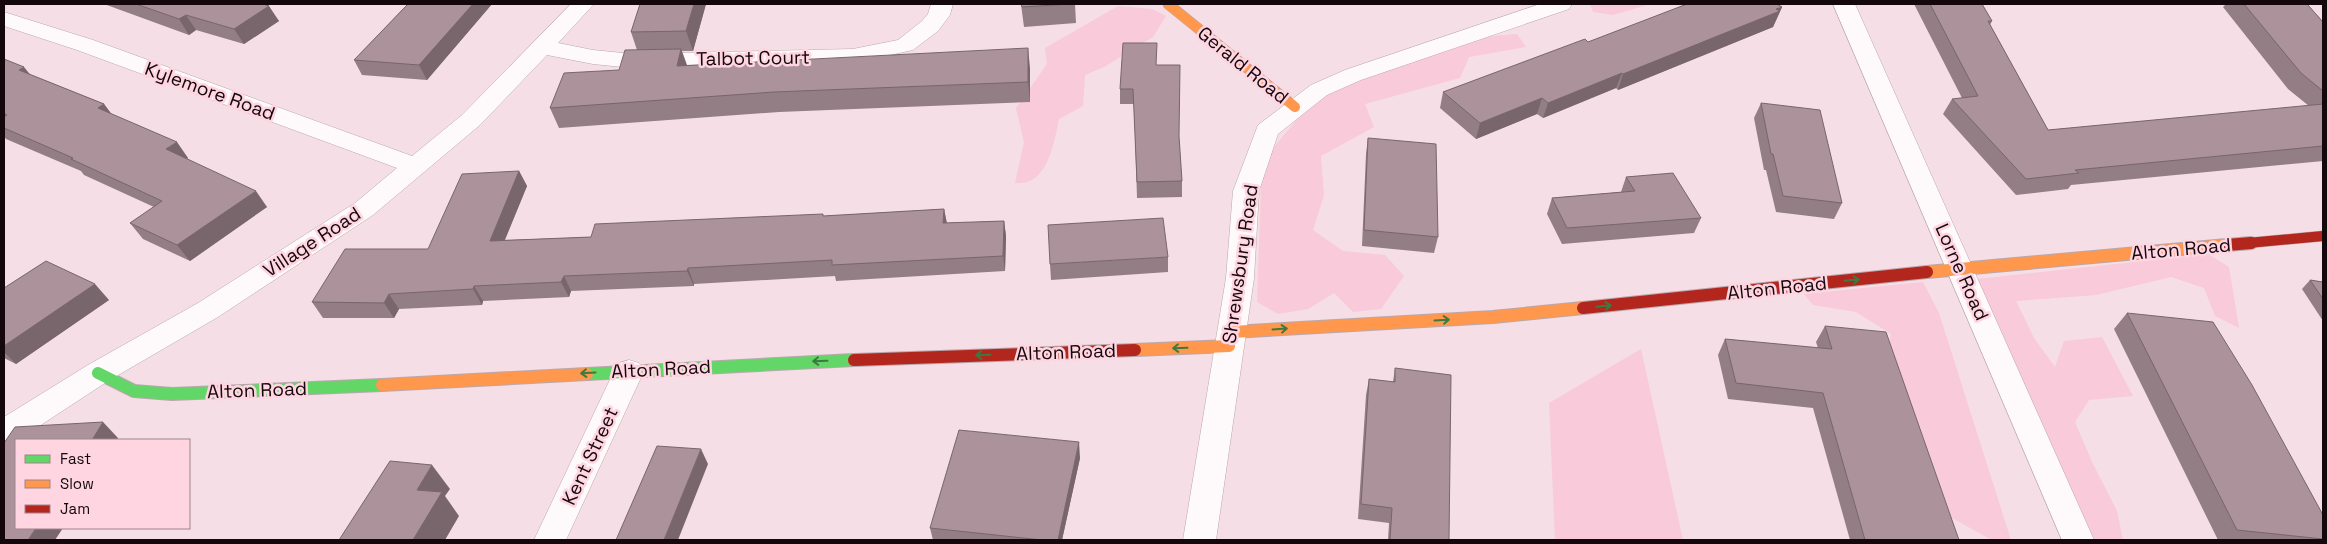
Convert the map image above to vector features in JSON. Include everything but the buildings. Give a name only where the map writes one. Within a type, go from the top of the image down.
[{"type":"street","name":"Village Road","points":[[4,433],[98,373],[208,310],[364,209],[471,120],[584,4]]},
{"type":"street","name":"Talbot Court","points":[[543,47],[593,57],[633,61],[853,56],[905,44],[930,26],[939,15],[942,4]]},
{"type":"street","name":"Gerald Road","points":[[1168,4],[1295,108]]},
{"type":"street","name":"Shrewsbury Road","points":[[1199,540],[1240,278],[1246,191],[1267,132],[1319,90],[1353,75],[1561,4]]},
{"type":"street","name":"Lorne Road","points":[[1844,4],[2078,540]]},
{"type":"street","name":"Kylemore Road","points":[[4,19],[85,45],[416,166]]},
{"type":"street","name":"Alton Road","points":[[98,373],[134,391],[172,394],[1230,339],[1493,317],[1961,269],[2323,236]]},
{"type":"street","name":"Kent Street","points":[[550,540],[629,371]]},
{"type":"shaded area","points":[[1590,4],[1651,4],[1613,15],[1593,12]]},
{"type":"shaded area","points":[[1118,6],[1152,9],[1166,16],[1153,37],[1104,67],[1085,75],[1083,106],[1059,119],[1050,155],[1041,172],[1027,182],[1015,183],[1024,142],[1016,108],[1047,64],[1045,48]]},
{"type":"shaded area","points":[[1517,34],[1526,47],[1469,57],[1460,78],[1365,104],[1374,127],[1321,156],[1324,195],[1313,230],[1343,251],[1385,255],[1404,276],[1381,309],[1353,312],[1334,293],[1308,309],[1278,314],[1257,302],[1262,161],[1311,103],[1436,41]]},
{"type":"shaded area","points":[[2208,254],[2229,267],[2239,328],[2215,316],[2204,288],[2171,277],[2096,295],[2016,301],[2034,338],[2055,367],[2064,341],[2102,337],[2133,396],[2089,400],[2075,422],[2092,462],[2117,511],[2123,540],[2092,540],[1977,279]]},
{"type":"shaded area","points":[[1923,282],[1939,313],[2011,540],[1992,540],[1948,516],[1888,358],[1891,334],[1856,312],[1813,305],[1804,294]]},
{"type":"shaded area","points":[[1641,349],[1683,540],[1555,540],[1549,403]]},
{"type":"traffic: fast","points":[[587,374],[854,360]]},
{"type":"traffic: fast","points":[[98,373],[134,391],[172,394],[382,385]]},
{"type":"traffic: slow","points":[[1168,4],[1295,107]]},
{"type":"traffic: slow","points":[[1927,272],[2227,245]]},
{"type":"traffic: slow","points":[[1231,332],[1493,317],[1583,308]]},
{"type":"traffic: slow","points":[[1135,350],[1229,346]]},
{"type":"traffic: slow","points":[[382,385],[587,374]]},
{"type":"traffic: jam","points":[[2227,245],[2323,236]]},
{"type":"traffic: jam","points":[[1583,308],[1927,272]]},
{"type":"traffic: jam","points":[[854,360],[1135,350]]}]
